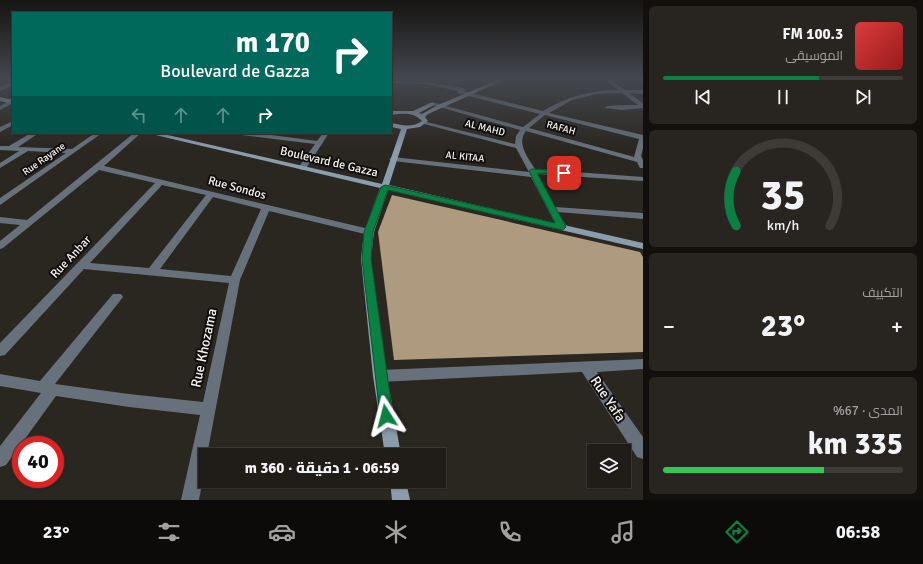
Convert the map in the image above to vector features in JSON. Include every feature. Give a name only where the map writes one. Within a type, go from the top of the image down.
[{"type":"street","points":[[0,108],[11,102]]},
{"type":"street","points":[[392,112],[413,113],[436,102]]},
{"type":"street","points":[[392,125],[405,127],[416,126],[446,102]]},
{"type":"street","points":[[502,102],[643,137],[638,152],[641,163]]},
{"type":"street","points":[[561,102],[543,113],[524,129],[518,137],[519,146],[562,227]]},
{"type":"street","name":"RAFAH","points":[[432,104],[641,163]]},
{"type":"street","points":[[608,107],[622,108],[643,106]]},
{"type":"street","points":[[413,113],[423,120]]},
{"type":"street","name":"AL MAHD","points":[[423,120],[519,146]]},
{"type":"street","points":[[0,130],[12,124]]},
{"type":"street","points":[[392,448],[380,376],[366,259],[369,232],[405,127]]},
{"type":"street","points":[[11,148],[34,134]]},
{"type":"street","name":"Rue Rayane","points":[[0,202],[98,134]]},
{"type":"street","points":[[0,246],[137,134]]},
{"type":"street","name":"Boulevard de Gazza","points":[[154,134],[643,246]]},
{"type":"street","points":[[249,134],[320,143]]},
{"type":"street","points":[[302,168],[325,134]]},
{"type":"street","points":[[0,148],[72,151]]},
{"type":"street","points":[[0,166],[27,149]]},
{"type":"street","name":"AL KITAA","points":[[393,159],[534,173],[643,179]]},
{"type":"street","name":"Rue Sondos","points":[[98,167],[369,232]]},
{"type":"street","name":"Rue Anbar","points":[[0,351],[161,181]]},
{"type":"street","points":[[152,272],[211,194]]},
{"type":"street","name":"Rue Khozama","points":[[190,500],[235,280],[266,208]]},
{"type":"street","points":[[552,209],[643,216]]},
{"type":"street","points":[[0,220],[29,223]]},
{"type":"street","points":[[80,265],[235,280]]},
{"type":"street","points":[[0,459],[48,389],[117,297]]},
{"type":"street","points":[[380,376],[643,364]]},
{"type":"street","name":"Rue Yafa","points":[[586,367],[643,451]]},
{"type":"street","points":[[0,380],[139,403],[208,409]]},
{"type":"street","points":[[399,488],[401,500]]},
{"type":"building","points":[[392,195],[640,252],[643,257],[643,352],[394,360],[378,232]]},
{"type":"route","points":[[386,416],[366,259],[369,232],[385,187],[562,227],[532,171],[564,173]]}]
